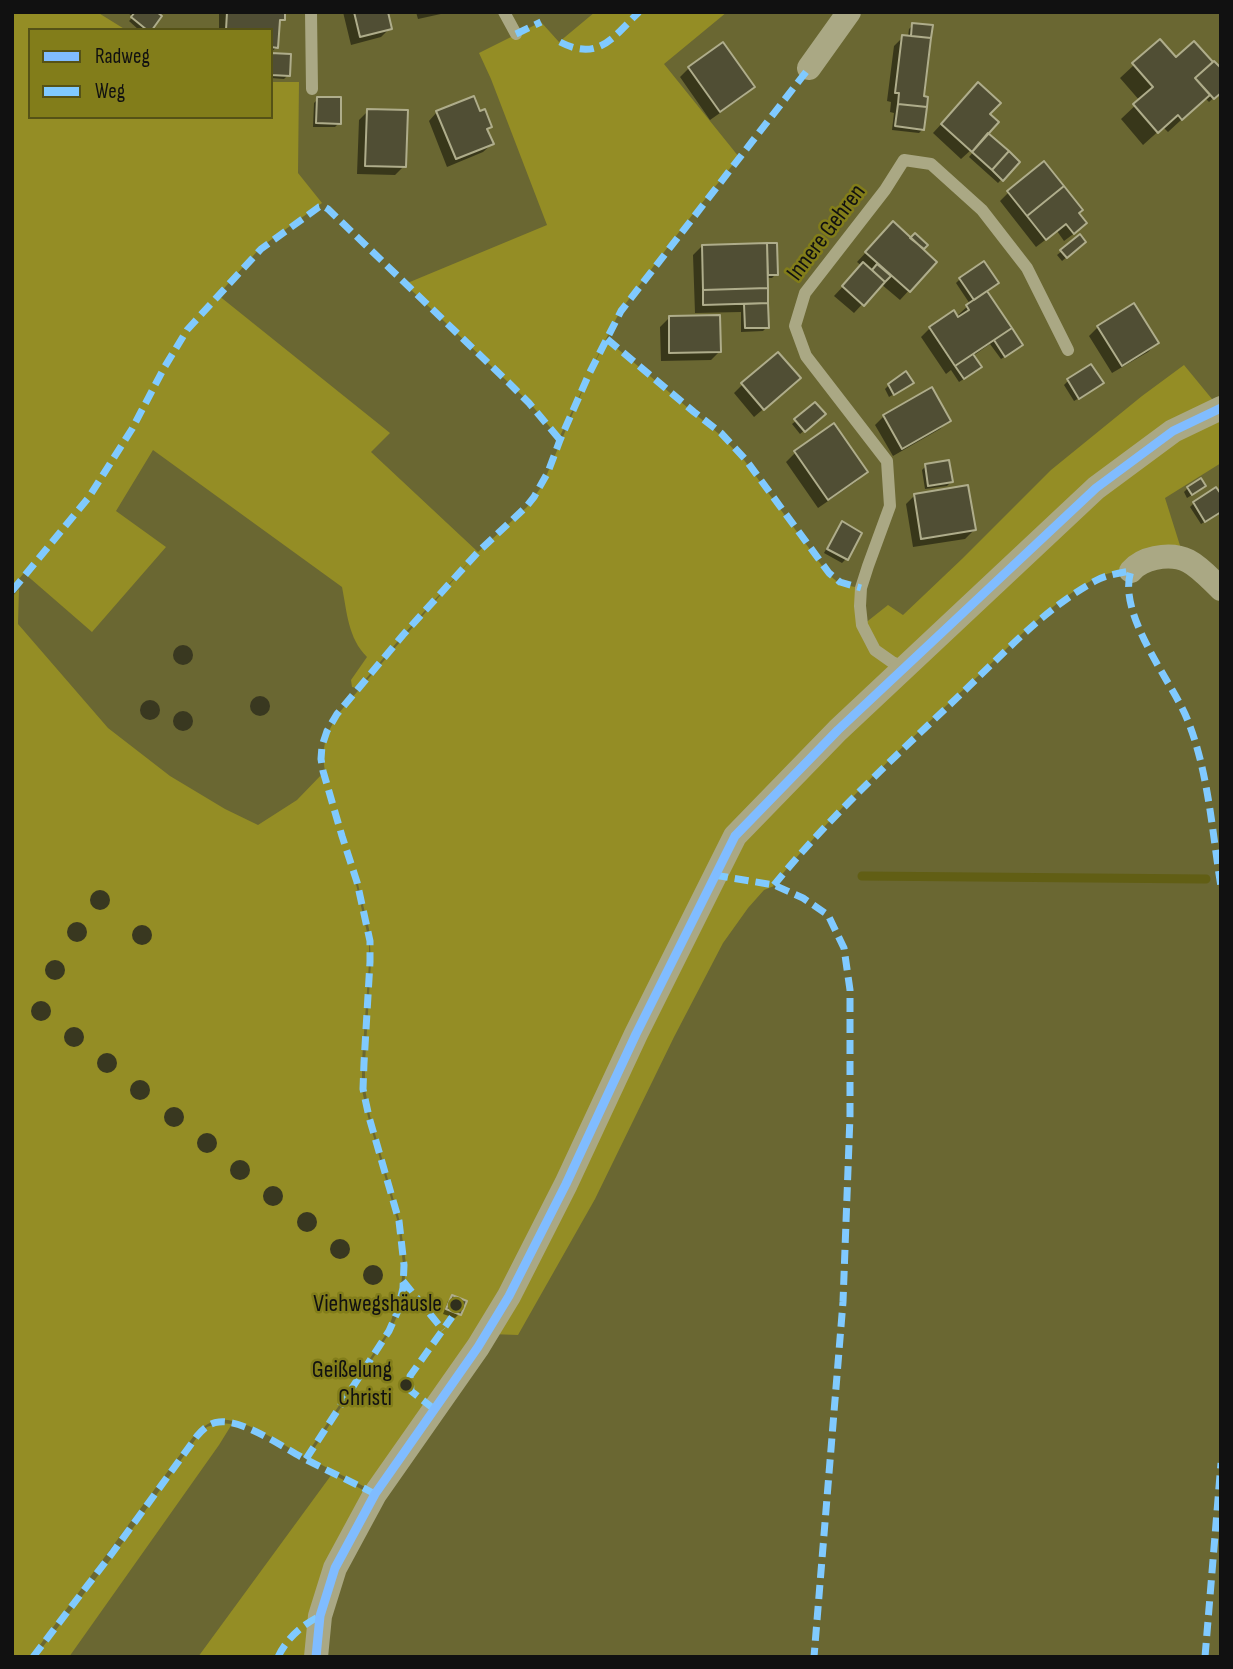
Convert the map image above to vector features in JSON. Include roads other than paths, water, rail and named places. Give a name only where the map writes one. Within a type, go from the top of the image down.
[{"type":"street","points":[[809,68],[849,12]]},
{"type":"street","points":[[316,1657],[320,1616],[335,1568],[375,1494],[478,1347],[509,1296],[735,836],[838,730],[1096,488],[1173,431],[1221,408]]},
{"type":"street","points":[[1131,571],[1136,565],[1169,555],[1182,558],[1200,569],[1221,589]]},
{"type":"lane","points":[[311,12],[312,89]]},
{"type":"lane","points":[[504,12],[516,34]]},
{"type":"lane","name":"Innere Gehren","points":[[904,667],[875,650],[862,625],[859,606],[867,566],[890,506],[887,461],[806,356],[795,326],[805,293],[885,190],[904,160],[931,164],[982,210],[1027,268],[1068,350]]},
{"type":"waterway","points":[[862,876],[1206,879]]},
{"type":"place","name":"Viehwegshäusle","points":[[456,1305]]},
{"type":"place","name":"Geißelung Christi","points":[[406,1385]]}]
